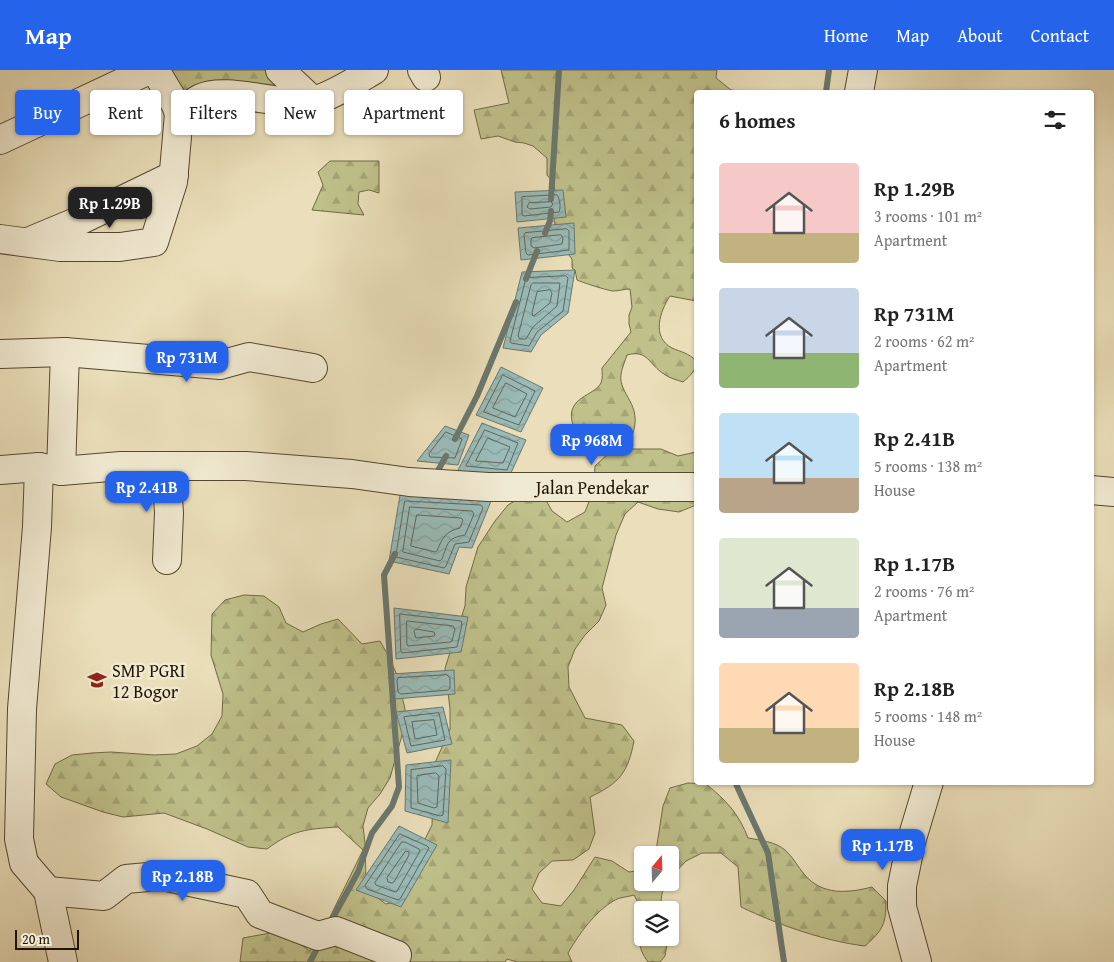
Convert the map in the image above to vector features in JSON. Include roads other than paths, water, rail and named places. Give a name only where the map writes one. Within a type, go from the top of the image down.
[{"type":"street","points":[[0,140],[149,70]]},
{"type":"street","points":[[155,70],[171,97]]},
{"type":"street","points":[[280,70],[301,90]]},
{"type":"street","points":[[334,92],[374,70]]},
{"type":"street","points":[[859,90],[863,70]]},
{"type":"street","points":[[0,239],[60,247],[120,247],[154,242],[174,175],[177,135]]},
{"type":"street","points":[[28,242],[83,219],[174,175]]},
{"type":"street","points":[[63,962],[48,890],[24,863],[10,809],[10,732],[37,527],[50,469],[65,352]]},
{"type":"street","points":[[0,354],[65,352],[220,365],[249,357],[313,368]]},
{"type":"street","name":"Jalan Pendekar","points":[[0,470],[121,466],[246,466],[352,474],[409,482],[488,487],[694,487]]},
{"type":"street","points":[[166,466],[169,512],[167,560]]},
{"type":"street","points":[[1094,490],[1114,492]]},
{"type":"street","points":[[917,962],[902,907],[902,886],[911,842],[928,785]]},
{"type":"street","points":[[48,890],[104,896],[126,879],[167,877],[247,894],[260,914],[397,955]]},
{"type":"water","points":[[563,190],[566,217],[517,222],[515,192]]},
{"type":"water","points":[[574,223],[575,254],[521,260],[518,228]]},
{"type":"water","points":[[575,270],[568,313],[541,335],[531,352],[503,348],[522,272]]},
{"type":"water","points":[[501,367],[543,388],[521,432],[476,415]]},
{"type":"water","points":[[482,423],[526,440],[510,475],[457,472]]},
{"type":"water","points":[[445,426],[469,435],[458,465],[417,461]]},
{"type":"water","points":[[400,495],[491,501],[472,548],[459,547],[449,574],[389,561]]},
{"type":"water","points":[[394,608],[468,617],[461,652],[396,659]]},
{"type":"water","points":[[454,670],[455,694],[394,699],[391,674]]},
{"type":"water","points":[[443,707],[452,744],[407,753],[396,712]]},
{"type":"water","points":[[451,760],[448,823],[405,811],[406,765]]},
{"type":"water","points":[[399,826],[437,845],[401,907],[356,890]]},
{"type":"waterway","points":[[551,199],[559,70]]},
{"type":"waterway","points":[[826,90],[829,70]]},
{"type":"waterway","points":[[545,233],[550,221],[551,211]]},
{"type":"waterway","points":[[526,279],[537,251]]},
{"type":"waterway","points":[[455,439],[477,396],[516,302]]},
{"type":"waterway","points":[[435,476],[446,456]]},
{"type":"waterway","points":[[329,925],[358,872],[372,833],[392,806],[399,787],[384,575],[395,554]]},
{"type":"waterway","points":[[736,785],[768,853],[784,962]]},
{"type":"waterway","points":[[310,962],[320,943]]},
{"type":"place","name":"SMP PGRI 12 Bogor","points":[[97,680]]}]
